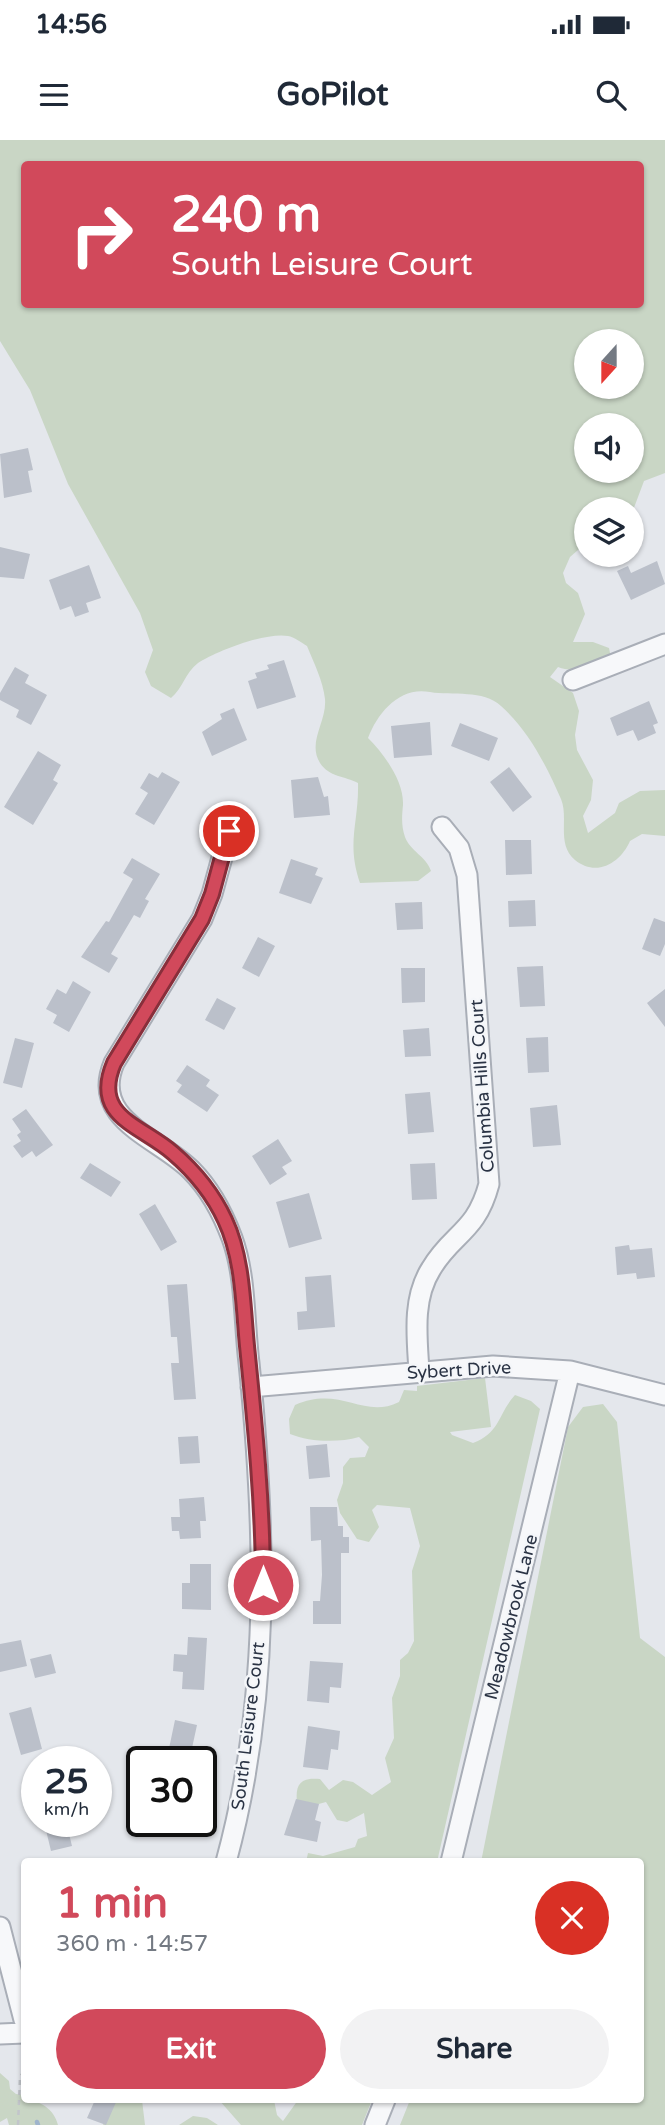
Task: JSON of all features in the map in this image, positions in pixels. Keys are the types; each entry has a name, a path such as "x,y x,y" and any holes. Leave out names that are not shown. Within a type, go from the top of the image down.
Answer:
{"street":[{"path":"573,680 665,644"},
{"name":"Columbia Hills Court","path":"419,1371 416,1319 421,1290 431,1268 469,1228 482,1209 489,1184 467,875 460,848 442,827"},
{"name":"South Leisure Court","path":"227,1858 249,1752 263,1585 263,1537 238,1264 225,1219 194,1172 171,1151 120,1116 109,1100 106,1089 114,1063 202,919 212,894 229,831"},
{"name":"Sybert Drive","path":"251,1387 493,1366 570,1371 665,1395"},
{"name":"Meadowbrook Lane","path":"452,1858 570,1371"},
{"path":"0,1927 21,2008"},
{"path":"0,2034 21,2033"},
{"path":"375,2125 383,2103"}],"path":[{"path":"18,2125 21,2076"}],"green space":[{"path":"0,140 665,140 665,473 644,481 644,413 574,413 574,483 643,483 638,497 574,497 574,554 563,573 566,583 578,593 585,614 573,642 593,642 609,648 611,658 578,669 558,667 550,677 573,693 579,711 575,735 577,750 593,780 591,800 583,816 588,833 615,813 619,803 640,791 665,790 665,836 642,834 630,841 621,855 607,865 592,868 583,865 569,854 566,846 563,806 549,774 536,749 511,716 486,697 419,691 400,697 384,710 368,738 397,777 402,796 402,825 405,837 410,846 426,861 431,871 418,881 360,883 353,844 358,783 328,771 317,755 316,740 325,699 307,646 288,636 255,640 229,648 198,663 171,698 151,686 145,672 153,650 140,613 68,484 30,390 0,341"},
{"path":"485,1378 491,1427 450,1432 473,1443 489,1434 515,1395 531,1401 540,1409 438,1858 307,1858 308,1853 323,1856 355,1847 358,1839 367,1836 364,1813 347,1822 337,1820 326,1802 315,1805 297,1802 298,1786 301,1783 308,1779 320,1779 329,1790 343,1780 353,1782 372,1795 391,1782 385,1758 394,1738 392,1698 400,1676 400,1660 408,1653 414,1641 412,1571 420,1546 410,1508 377,1505 372,1510 379,1527 369,1542 357,1539 340,1513 337,1500 343,1483 343,1467 350,1458 365,1457 369,1447 359,1437 324,1441 290,1434 289,1419 295,1405 311,1400 339,1400 362,1406 386,1406 399,1402 404,1390 417,1391 417,1386"},
{"path":"603,1404 617,1422 640,1638 665,1657 665,2125 400,2125 409,2103 644,2103 644,1858 482,1858 568,1427 583,1407"},
{"path":"0,2073 9,2081 10,2089 21,2095 21,2103 41,2104 50,2110 58,2125 9,2125 7,2118 0,2122"},
{"path":"114,2103 142,2103 145,2125 103,2125"},
{"path":"222,2103 275,2103 277,2115 283,2121 296,2103 371,2103 362,2125 241,2125"},
{"path":"193,2116 207,2118 218,2125 179,2125"}],"building":[{"path":"28,448 33,470 28,471 32,492 4,498 0,454"},
{"path":"0,547 30,554 24,579 0,577"},
{"path":"657,561 665,584 631,600 617,571 628,567 631,573"},
{"path":"89,565 101,598 86,603 89,612 75,617 71,606 60,610 49,580"},
{"path":"284,660 296,697 257,709 248,681 257,678 255,673 269,669 267,665"},
{"path":"15,667 29,675 25,683 47,695 31,725 16,717 19,710 0,700 0,693"},
{"path":"649,701 658,723 653,725 656,733 638,741 633,730 617,736 610,718"},
{"path":"234,708 247,740 212,756 202,732 222,719 220,714"},
{"path":"430,722 432,755 394,758 391,726"},
{"path":"460,723 498,738 489,761 451,746"},
{"path":"38,751 61,765 53,780 58,783 33,825 4,807"},
{"path":"509,767 532,797 513,812 490,782"},
{"path":"162,772 180,782 154,825 135,814 148,793 140,788 149,773 158,778"},
{"path":"318,777 324,797 328,796 330,815 294,818 291,780"},
{"path":"505,840 531,840 532,874 506,875"},
{"path":"132,858 160,874 145,899 149,901 140,918 134,915 111,954 118,958 109,973 81,957 106,921 109,922 133,879 123,873"},
{"path":"291,859 318,868 315,875 323,878 311,904 279,893"},
{"path":"535,900 536,926 509,927 508,901"},
{"path":"422,902 423,929 397,930 395,903"},
{"path":"654,918 665,922 665,944 660,956 642,949"},
{"path":"258,937 275,946 259,977 242,968"},
{"path":"543,966 545,1006 520,1007 517,967"},
{"path":"401,968 425,968 425,1002 402,1003"},
{"path":"73,981 91,992 69,1032 53,1023 57,1015 46,1009 57,989 66,994"},
{"path":"665,989 665,1027 647,1003"},
{"path":"217,998 236,1008 224,1030 205,1020"},
{"path":"429,1028 431,1056 405,1057 403,1030"},
{"path":"548,1037 549,1072 528,1073 526,1038"},
{"path":"15,1038 34,1043 22,1088 3,1083"},
{"path":"187,1065 210,1080 206,1086 219,1095 207,1112 177,1092 182,1085 176,1081"},
{"path":"430,1092 434,1132 408,1134 405,1094"},
{"path":"557,1105 561,1145 533,1147 530,1108"},
{"path":"26,1109 53,1145 36,1157 32,1151 22,1158 13,1146 21,1141 17,1135 21,1132 12,1119"},
{"path":"278,1139 292,1161 282,1167 287,1174 270,1185 252,1156"},
{"path":"90,1163 121,1182 111,1197 80,1178"},
{"path":"435,1163 437,1199 412,1200 410,1164"},
{"path":"309,1193 322,1239 289,1248 276,1202"},
{"path":"155,1204 177,1242 161,1251 139,1214"},
{"path":"629,1245 630,1250 652,1248 655,1277 637,1279 636,1273 617,1275 615,1247"},
{"path":"331,1275 335,1327 298,1330 297,1312 307,1311 305,1277"},
{"path":"187,1284 196,1399 174,1400 171,1363 179,1363 177,1337 171,1337 167,1285"},
{"path":"198,1436 200,1463 180,1464 178,1437"},
{"path":"327,1444 330,1477 309,1479 306,1446"},
{"path":"204,1497 206,1521 200,1521 201,1538 180,1539 179,1531 172,1531 171,1517 180,1517 179,1499"},
{"path":"310,1507 337,1507 338,1526 343,1526 343,1537 349,1537 349,1553 341,1553 341,1624 313,1624 313,1601 320,1601 322,1575 321,1540 311,1541"},
{"path":"190,1564 211,1564 211,1610 182,1609 182,1583 190,1583"},
{"path":"188,1637 207,1638 204,1690 182,1689 183,1672 173,1671 174,1654 187,1655"},
{"path":"21,1640 27,1666 0,1672 0,1644"},
{"path":"51,1654 56,1673 35,1678 30,1659"},
{"path":"310,1661 343,1663 341,1688 330,1687 329,1703 307,1701"},
{"path":"31,1707 41,1746 21,1746 21,1755 9,1713"},
{"path":"175,1720 197,1725 192,1746 170,1746"},
{"path":"308,1726 340,1731 338,1750 331,1749 328,1770 303,1767"},
{"path":"296,1799 319,1804 315,1820 321,1822 317,1842 284,1835"},
{"path":"48,1837 70,1837 72,1846 51,1851"},
{"path":"94,2103 116,2103 106,2125 87,2118"}],"route":[{"path":"229,831 220,868 202,919 114,1063 106,1089 109,1100 120,1116 171,1151 194,1172 225,1219 233,1241 238,1264 251,1387 263,1537 263,1585"}]}
